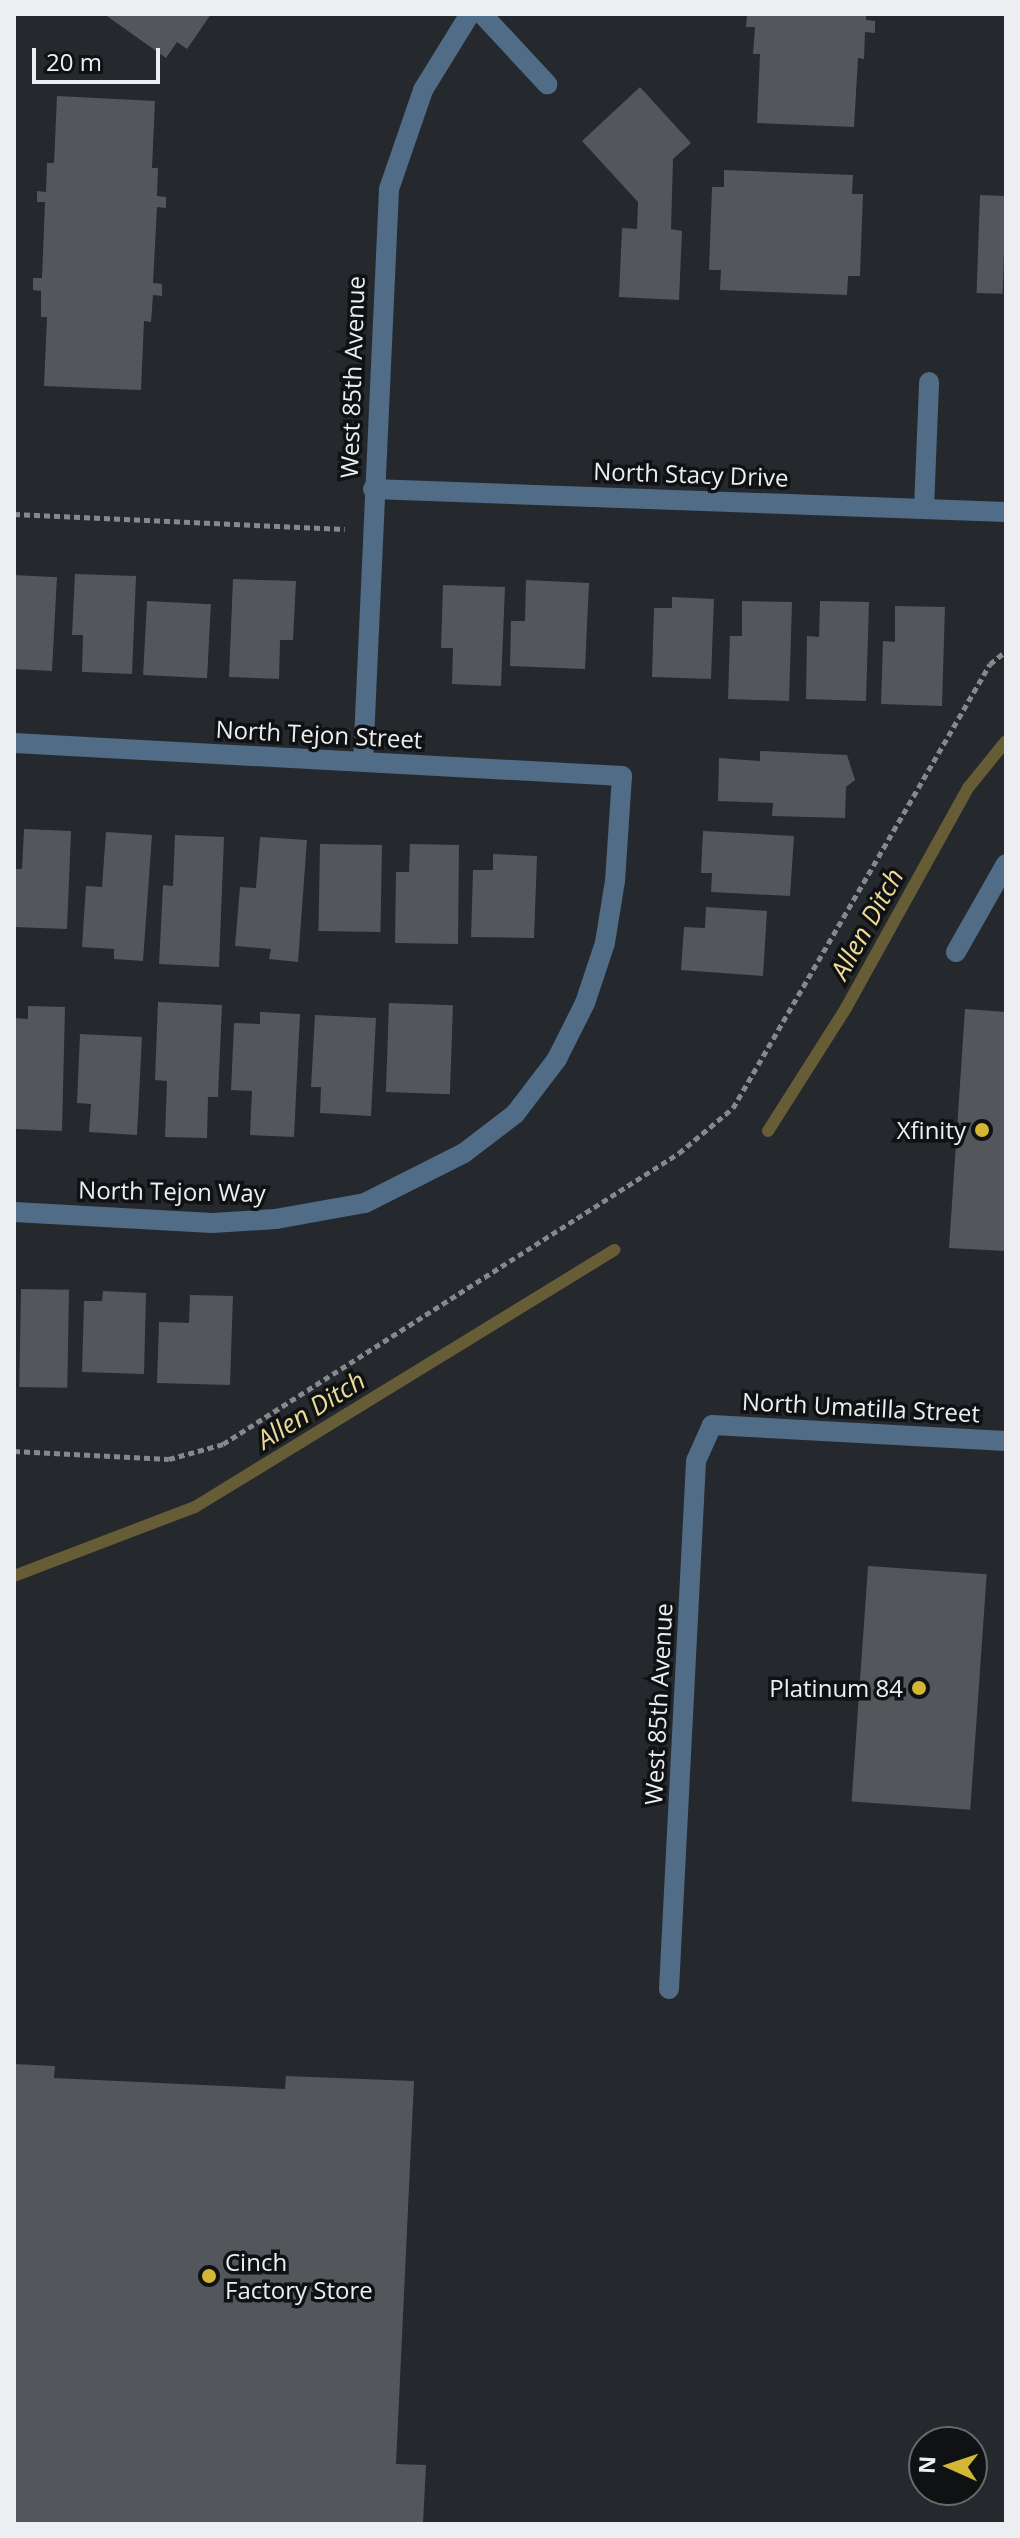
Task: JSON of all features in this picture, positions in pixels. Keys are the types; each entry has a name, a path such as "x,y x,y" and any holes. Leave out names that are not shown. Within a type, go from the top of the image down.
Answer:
{"street":[{"name":"West 85th Avenue","path":"363,762 389,189 423,90 470,14"},
{"path":"482,14 547,84"},
{"path":"924,509 929,382"},
{"name":"North Stacy Drive","path":"373,489 1006,512"},
{"name":"North Tejon Street","path":"14,743 622,776"},
{"name":"North Tejon Way","path":"14,1212 212,1223 276,1219 365,1203 464,1153 515,1114 557,1059 585,1003 610,912 622,776"},
{"path":"956,952 1006,864"},
{"name":"West 85th Avenue","path":"669,1989 696,1461 712,1425"},
{"name":"North Umatilla Street","path":"712,1425 1006,1441"}],"path":[{"path":"14,514 372,530"},
{"path":"14,1451 169,1459 223,1444 679,1153 733,1108 990,664 1006,651"}],"building":[{"path":"104,14 211,14 187,49 177,42 166,58"},
{"path":"866,14 866,20 875,21 875,33 865,32 864,59 858,58 854,127 757,123 760,54 753,54 755,27 746,27 747,15"},
{"path":"640,87 691,143 673,159 671,229 682,231 679,300 619,297 622,228 637,229 638,202 582,141"},
{"path":"57,96 155,101 152,168 158,168 157,196 166,197 166,208 157,207 153,283 162,284 162,296 153,295 151,322 144,321 141,390 44,386 47,317 41,317 41,291 33,290 33,278 42,278 45,202 37,202 37,191 46,192 47,163 54,163"},
{"path":"724,170 853,175 852,194 863,194 860,276 848,276 847,295 720,290 721,270 709,270 712,187 724,187"},
{"path":"980,195 1006,196 1003,294 977,293"},
{"path":"75,574 136,576 132,674 82,672 83,635 72,635"},
{"path":"14,575 57,577 52,671 14,669"},
{"path":"233,579 296,581 293,640 280,640 279,679 229,677"},
{"path":"526,580 589,583 585,669 510,666 511,621 525,621"},
{"path":"443,585 505,587 501,686 452,684 453,648 441,648"},
{"path":"672,597 714,599 711,679 652,677 654,608 672,608"},
{"path":"147,601 211,604 207,678 143,675"},
{"path":"742,601 792,602 789,701 728,699 730,636 742,636"},
{"path":"820,601 869,602 866,701 806,699 807,636 819,637"},
{"path":"895,606 945,607 942,706 881,704 883,641 895,642"},
{"path":"760,751 847,755 855,780 846,787 845,818 772,816 773,803 718,801 719,758 760,761"},
{"path":"24,829 71,831 67,929 14,927 14,869 22,869"},
{"path":"703,831 794,836 790,896 711,892 712,873 701,873"},
{"path":"106,832 152,835 143,961 114,959 114,949 82,947 86,886 102,887"},
{"path":"175,835 224,837 219,967 159,964 163,885 173,886"},
{"path":"260,837 307,840 298,962 269,959 271,949 235,946 240,887 256,888"},
{"path":"320,844 382,845 380,932 318,931"},
{"path":"410,844 459,845 458,944 395,943 396,872 409,872"},
{"path":"493,854 537,856 534,938 471,937 473,870 493,870"},
{"path":"706,907 767,911 763,976 681,970 684,927 705,928"},
{"path":"158,1002 222,1005 218,1097 208,1097 207,1138 165,1137 167,1081 155,1080"},
{"path":"389,1003 453,1005 450,1094 386,1092"},
{"path":"28,1006 65,1007 62,1131 16,1129 14,1018 28,1019"},
{"name":"Xfinity","path":"965,1009 1006,1012 1006,1251 949,1248"},
{"path":"260,1012 300,1014 294,1137 250,1135 252,1091 231,1090 234,1023 260,1024"},
{"path":"315,1015 376,1018 371,1116 320,1113 321,1087 311,1087"},
{"path":"80,1034 142,1037 137,1135 89,1132 91,1104 77,1103"},
{"path":"21,1289 69,1290 67,1388 19,1387"},
{"path":"103,1291 146,1293 144,1374 82,1372 84,1301 102,1301"},
{"path":"190,1295 233,1296 230,1385 157,1383 159,1322 189,1323"},
{"name":"Platinum 84","path":"868,1566 987,1574 970,1810 852,1801"},
{"name":"Cinch Factory Store","path":"14,2064 55,2066 54,2078 285,2089 286,2076 414,2081 396,2464 426,2465 423,2524 14,2524"}],"waterway":[{"name":"Allen Ditch","path":"768,1131 846,1008 968,788 1006,741"},
{"name":"Allen Ditch","path":"14,1576 195,1507 614,1250"}],"place":[{"name":"Xfinity","path":"982,1130"},
{"name":"Platinum 84","path":"919,1688"},
{"name":"Cinch Factory Store","path":"209,2276"}]}
